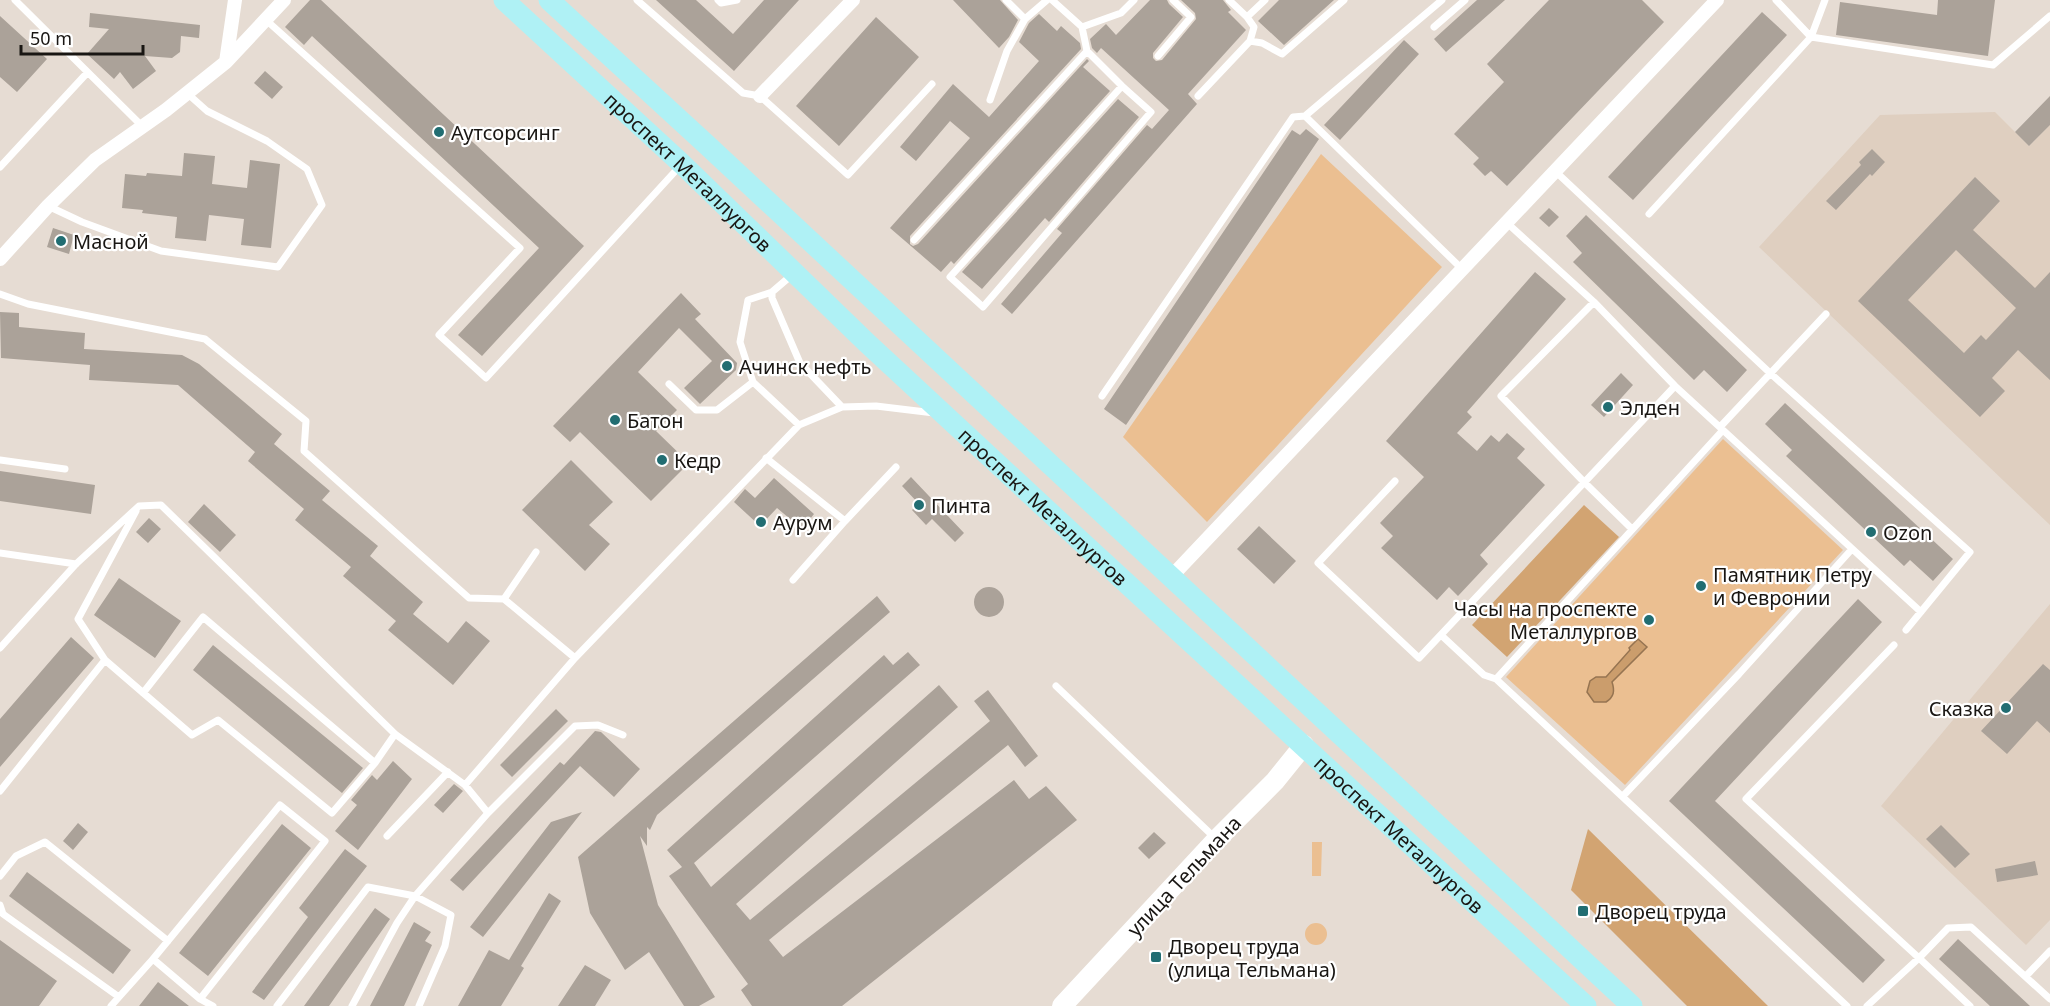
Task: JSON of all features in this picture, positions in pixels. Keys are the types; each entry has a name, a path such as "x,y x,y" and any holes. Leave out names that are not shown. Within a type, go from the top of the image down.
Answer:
{"main road":[{"name":"проспект Металлургов","path":"504,0 682,164 867,343 1586,1006"},
{"name":"проспект Металлургов","path":"549,0 1632,1006"},
{"path":"1304,745 1325,721"},
{"name":"улица Тельмана","path":"1062,1006 1217,839 1275,781 1304,745"}],"street":[{"path":"226,62 235,0"},
{"path":"0,259 48,206 95,160 188,94 226,62 284,0"},
{"path":"760,96 853,0"},
{"path":"1171,577 1717,0"}],"lane":[{"path":"15,0 142,126"},
{"path":"637,0 744,93 760,96 848,175 932,84"},
{"path":"718,0 721,3 736,0"},
{"path":"1006,0 1025,19"},
{"path":"990,100 1007,51 1025,19 1047,0"},
{"path":"1052,0 1082,27 1087,51 1151,112 983,307 950,277 1122,86"},
{"path":"1082,27 1121,13 1134,0"},
{"path":"1158,56 1191,17 1173,0"},
{"path":"1198,96 1250,41 1254,27 1229,0"},
{"path":"1247,17 1265,0"},
{"path":"1250,41 1262,43 1282,54 1344,0"},
{"path":"1102,396 1293,117 1305,116 1442,0"},
{"path":"1434,27 1465,0"},
{"path":"1776,0 1811,37 1993,64 2050,16"},
{"path":"1649,214 1811,37 1825,0"},
{"path":"266,20 520,248 440,335 486,378 682,164"},
{"path":"914,240 1087,51"},
{"path":"0,167 87,73"},
{"path":"48,206 82,222 161,251 278,267 322,205 307,169 267,141 207,111 188,94"},
{"path":"1305,116 1461,268"},
{"path":"1555,171 1770,373 1970,552 1906,630"},
{"path":"1506,222 1594,302 1676,386 1921,612"},
{"path":"795,273 772,292 748,300 740,342 753,382 799,425"},
{"path":"772,292 772,298 800,363 842,407"},
{"path":"0,294 28,304 205,339 306,421 304,451 469,598 504,599 575,658"},
{"path":"1594,302 1501,396 1632,529"},
{"path":"1496,679 1770,373 1826,314"},
{"path":"669,384 696,410 717,410 753,382"},
{"path":"1395,481 1318,563 1419,658 1676,386"},
{"path":"465,785 575,658 799,425 842,407 876,406 946,415"},
{"path":"766,458 845,521"},
{"path":"0,460 65,469"},
{"path":"793,579 896,467"},
{"path":"0,648 76,564 139,506 161,505 395,734 465,785 489,813"},
{"path":"139,506 78,619 105,660 142,693 192,735 218,720 332,813 375,763 395,734"},
{"path":"1623,796 1739,674 1851,549"},
{"path":"504,599 536,552"},
{"path":"0,554 76,564"},
{"path":"142,693 203,617 375,763"},
{"path":"1441,635 1484,675 1496,679 1847,1006"},
{"path":"1894,645 1746,799 1970,1006"},
{"path":"0,791 105,660"},
{"path":"1056,686 1217,839"},
{"path":"352,1006 397,923 415,896 489,813 575,726 598,725 623,735"},
{"path":"387,836 448,772"},
{"path":"111,1006 153,959 280,804 325,841 200,999"},
{"path":"0,876 16,856 45,842 168,941"},
{"path":"277,1006 368,887 415,896 451,915 445,946 419,1006"},
{"path":"0,905 3,914 119,997"},
{"path":"1867,1006 1948,928 1971,927 2050,999"},
{"path":"2026,976 2050,951"},
{"path":"153,959 200,999 213,1006"}],"shaded area":[{"path":"1995,112 2029,146 2050,125 2050,525 1759,247 1880,115"},
{"path":"1321,154 1442,267 1207,522 1123,437"},
{"path":"1723,439 1843,550 1625,785 1506,677"},
{"path":"1584,505 1619,537 1507,657 1472,625"},
{"name":"Сказка","path":"2050,604 2050,920 2026,945 1881,806"},
{"path":"1638,639 1647,647 1612,682 1614,691 1611,698 1606,702 1594,702 1587,692 1590,681 1596,677 1606,677"},
{"path":"1588,829 1768,1006 1687,1006 1571,890"},
{"path":"1312,842 1322,842 1321,876 1312,876"},
{"path":"1316,923 1324,926 1327,934 1324,942 1316,945 1308,942 1305,934 1308,926"}],"building":[{"path":"310,0 321,0 584,246 482,356 458,335 539,248 312,36 304,45 285,27"},
{"path":"656,0 696,0 733,34 764,0 799,0 734,71"},
{"path":"953,0 1000,0 1018,20 1009,37 999,48"},
{"path":"1150,0 1167,0 1183,17 1153,53 1156,61 1162,60 1196,19 1195,13 1181,0 1223,0 1231,10 1228,12 1246,30 1188,94 1197,104 1012,314 1001,304 1062,233 1057,229 1147,125 1152,129 1169,110 1101,48 1097,53 1092,48 1090,39 1106,24 1116,35"},
{"path":"1279,0 1334,0 1284,45 1258,21"},
{"path":"1477,0 1505,0 1446,52 1434,39"},
{"path":"1549,0 1642,0 1664,22 1507,186 1491,171 1485,176 1473,164 1479,158 1454,134 1504,82 1487,64"},
{"path":"1938,0 1995,0 1988,56 1836,35 1840,2 1937,15"},
{"path":"1762,12 1787,35 1633,200 1608,177"},
{"path":"90,13 200,25 199,38 181,36 180,52 172,58 145,56 156,71 133,89 120,72 114,79 87,54 109,29 89,27"},
{"path":"1039,14 1057,31 1061,26 1080,43 1081,49 910,236 910,244 913,246 918,244 1087,59 1089,61 1083,67 1110,91 954,264 951,261 941,272 890,228 970,138 950,121 916,161 900,147 953,84 989,117 1039,61 1019,42 1029,23"},
{"path":"0,16 47,59 17,92 0,77"},
{"path":"876,17 919,57 839,146 796,106"},
{"path":"1404,40 1419,54 1340,140 1324,125"},
{"path":"265,71 283,87 272,99 254,83"},
{"path":"2050,96 2050,125 2029,146 2015,132"},
{"path":"1118,99 1139,117 1049,222 1045,218 982,289 962,272"},
{"path":"1306,129 1319,139 1126,425 1104,409 1292,130 1300,135"},
{"path":"1872,149 1885,162 1872,176 1870,174 1836,210 1826,201 1861,165 1859,162"},
{"path":"184,153 215,156 212,184 247,188 250,160 280,164 271,248 241,245 244,219 209,215 206,241 175,238 177,217 122,208 125,174 182,176"},
{"path":"1975,177 2000,201 1973,230 2035,288 2050,272 2050,380 2018,350 1992,378 2005,391 1980,417 1858,301","holes":["1956,250 2016,308 1986,340 1981,335 1964,353 1908,300"]},
{"path":"1549,208 1559,217 1549,227 1539,218"},
{"path":"1586,215 1747,370 1727,392 1704,370 1694,380 1573,262 1582,253 1566,236"},
{"name":"Масной","path":"53,228 74,235 69,254 47,247"},
{"path":"1535,272 1566,299 1467,412 1472,417 1457,433 1477,451 1491,435 1499,442 1507,433 1525,449 1517,458 1545,485 1480,555 1488,564 1458,596 1449,587 1437,600 1381,548 1393,536 1380,523 1424,477 1386,441"},
{"path":"681,293 701,314 695,319 737,363 736,370 700,404 684,388 712,361 679,328 638,372 677,410 656,431 689,463 651,501 580,432 570,442 553,426"},
{"path":"0,312 19,313 19,327 85,333 84,349 182,355 199,364 282,434 274,444 330,491 322,500 378,546 370,556 423,602 413,614 448,643 466,621 490,641 453,685 388,630 396,621 343,576 351,567 295,520 304,509 248,461 255,452 178,385 89,380 90,365 1,358"},
{"path":"1621,373 1633,385 1604,417 1591,405"},
{"path":"1785,403 1953,559 1933,581 1910,560 1904,566 1786,456 1792,450 1765,424"},
{"path":"571,460 613,502 589,525 610,544 585,571 522,510"},
{"path":"0,471 95,485 91,514 0,501"},
{"path":"911,477 964,533 955,542 932,519 926,525 912,510 919,504 902,486"},
{"path":"774,478 814,514 802,529 777,508 760,526 734,502 745,489 755,498"},
{"path":"204,504 236,535 220,552 188,522"},
{"path":"149,518 161,529 148,543 136,532"},
{"path":"1259,526 1296,561 1274,584 1237,549"},
{"path":"119,578 181,621 155,658 94,615"},
{"path":"989,587 1000,591 1004,602 1000,613 989,617 978,613 974,602 978,591"},
{"path":"877,596 890,612 657,815 650,830 647,827 647,846 640,836 658,905 715,997 699,1006 684,1006 649,952 625,970 590,913 578,857"},
{"path":"1858,599 1882,622 1715,801 1885,960 1863,983 1669,801"},
{"path":"71,637 94,658 0,767 0,719"},
{"path":"213,645 363,768 342,793 193,670"},
{"path":"908,652 920,665 694,863 711,887 939,685 958,707 736,904 750,920 990,721 974,701 988,690 1038,756 1025,767 1008,745 769,940 783,957 1014,780 1029,799 1046,786 1077,820 842,1006 752,1006 741,990 748,984 669,876 682,867 667,850 884,655 893,665"},
{"path":"2043,664 2050,670 2050,733 2037,721 2007,754 1981,731"},
{"path":"556,709 568,721 512,777 500,765"},
{"path":"595,731 601,732 640,769 614,797 580,766 463,891 450,880 560,762 564,765"},
{"path":"393,761 412,779 358,850 335,831 357,805 351,800 372,775 377,780"},
{"path":"454,784 463,791 443,813 434,805"},
{"path":"582,812 483,937 470,927 551,822"},
{"path":"78,823 88,832 73,850 63,841"},
{"path":"282,824 311,848 208,976 179,953"},
{"path":"1941,825 1970,854 1955,868 1926,839"},
{"path":"1154,832 1166,843 1149,859 1138,848"},
{"path":"345,849 367,866 264,1000 252,992 308,917 299,908"},
{"path":"2035,861 2038,875 1997,882 1995,869"},
{"path":"27,872 131,950 113,974 9,896"},
{"path":"549,893 561,901 521,966 524,968 501,1006 458,1006 489,950 509,960"},
{"path":"375,908 390,919 329,1006 304,1006"},
{"path":"414,922 431,932 425,941 432,945 404,1006 370,1006"},
{"path":"1958,939 2030,1006 1990,1006 1939,959"},
{"path":"0,940 57,981 39,1006 0,1006"},
{"path":"585,965 611,980 595,1006 558,1006"},
{"path":"158,982 189,1006 139,1006"}],"place":[{"name":"Аутсорсинг","path":"439,132"},
{"name":"Масной","path":"61,241"},
{"name":"Ачинск нефть","path":"727,366"},
{"name":"Элден","path":"1608,407"},
{"name":"Батон","path":"615,420"},
{"name":"Кедр","path":"662,460"},
{"name":"Пинта","path":"919,505"},
{"name":"Аурум","path":"761,522"},
{"name":"Ozon","path":"1871,532"},
{"name":"Памятник Петру и Февронии","path":"1701,586"},
{"name":"Часы на проспекте Металлургов","path":"1649,620"},
{"name":"Сказка","path":"2006,708"},
{"name":"Дворец труда","path":"1583,911"},
{"name":"Дворец труда (улица Тельмана)","path":"1156,957"}]}
